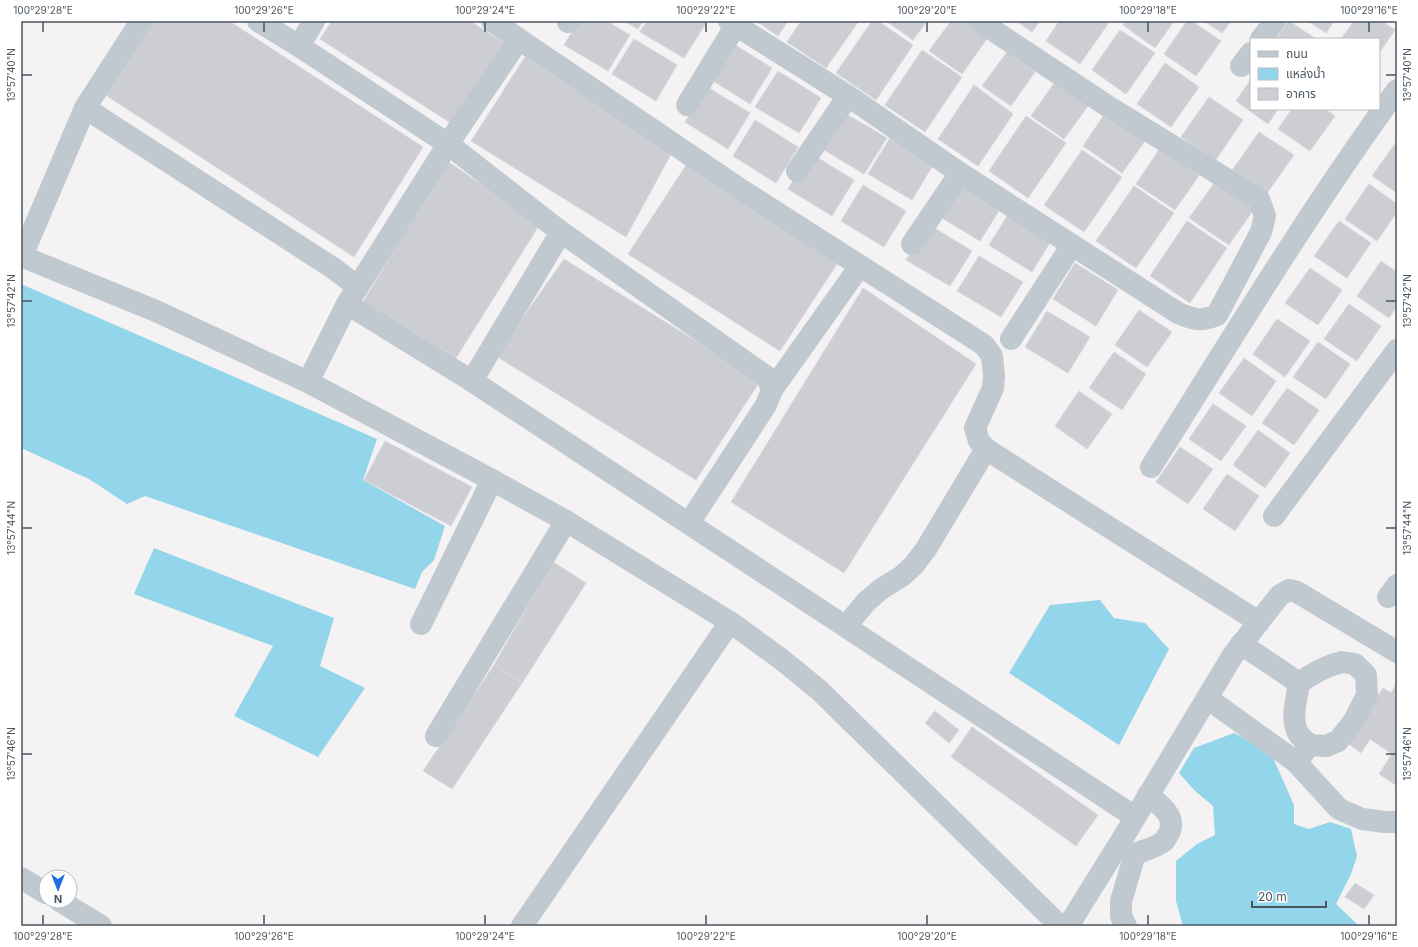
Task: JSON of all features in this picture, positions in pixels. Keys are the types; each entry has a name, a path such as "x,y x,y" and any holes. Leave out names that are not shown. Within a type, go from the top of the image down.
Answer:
{"street":[{"path":"140,21 85,108 22,256 156,311 308,382 492,480 566,522 730,622 781,659 819,690 1060,926"},
{"path":"258,21 299,46 448,144 561,232 767,376 772,390"},
{"path":"299,46 314,21"},
{"path":"492,21 743,191 984,345 992,356 994,377 993,388 975,428 979,441 986,449 1259,622"},
{"path":"687,105 732,23 848,96 960,173 1178,313 1192,319 1205,320 1217,315 1262,232 1265,216 1259,199 1106,105 979,21"},
{"path":"1262,38 1275,21"},
{"path":"308,382 353,296 448,144 519,39"},
{"path":"1151,467 1273,272 1397,90"},
{"path":"798,170 848,96"},
{"path":"85,108 333,268 353,296 472,381 1135,817"},
{"path":"912,244 960,173"},
{"path":"472,381 561,232"},
{"path":"1011,339 1072,245"},
{"path":"688,523 766,405 772,390 860,266"},
{"path":"1274,516 1397,350"},
{"path":"846,626 871,598 902,576 914,565 926,549 986,449"},
{"path":"421,624 492,480"},
{"path":"436,736 566,522"},
{"path":"1126,926 1121,916 1121,900 1128,848 1135,817 1233,655 1280,595 1288,590 1297,592 1397,652"},
{"path":"522,926 730,622"},
{"path":"1241,644 1299,683"},
{"path":"1342,662 1355,664 1366,675 1367,695 1354,721 1338,741 1326,746 1310,745 1299,735 1296,727 1294,712 1299,683 1316,671 1331,664 1342,662"},
{"path":"1207,698 1296,762 1339,808 1362,819 1397,822"},
{"path":"1296,762 1310,745"},
{"path":"1128,848 1153,847 1165,840 1170,830 1172,820 1168,813 1148,796"},
{"path":"1068,926 1128,848"},
{"path":"21,878 38,888"},
{"path":"73,909 101,926"}],"water":[{"path":"21,284 377,439 363,480 445,526 434,560 422,572 415,589 145,496 127,504 89,479 21,448"},
{"path":"154,548 334,618 320,666 365,688 318,757 234,716 273,646 134,594"},
{"path":"1100,600 1114,618 1145,623 1169,649 1119,745 1009,673 1050,605"},
{"path":"1234,733 1270,751 1294,805 1294,824 1309,829 1330,822 1351,829 1357,856 1351,874 1336,904 1359,926 1183,926 1176,901 1176,861 1197,844 1215,835 1213,806 1194,790 1179,773 1194,748"}],"building":[{"path":"150,21 229,21 423,147 354,257 104,94"},
{"path":"332,21 470,21 506,44 457,127 320,39"},
{"path":"579,21 606,21 630,35 608,71 564,45"},
{"path":"624,21 643,21 638,29"},
{"path":"647,21 703,21 706,23 684,58 640,32"},
{"path":"756,21 788,21 778,36"},
{"path":"801,21 859,21 826,68 787,42"},
{"path":"872,21 878,21 913,45 876,100 836,73"},
{"path":"886,21 927,21 913,40"},
{"path":"951,21 974,21 991,33 962,74 929,51"},
{"path":"1016,21 1040,21 1032,32"},
{"path":"1059,21 1104,21 1108,24 1080,64 1046,41"},
{"path":"1126,21 1174,21 1155,48 1123,25"},
{"path":"1187,21 1192,21 1221,41 1196,76 1164,54"},
{"path":"1204,21 1231,21 1222,33"},
{"path":"1289,21 1314,38 1277,38"},
{"path":"1308,21 1334,21 1326,33"},
{"path":"1354,21 1382,21 1395,30 1380,52 1380,38 1342,38"},
{"path":"1120,30 1155,53 1126,94 1092,70"},
{"path":"634,39 677,65 656,101 612,74"},
{"path":"729,41 772,68 750,104 707,77"},
{"path":"922,50 962,77 925,132 885,105"},
{"path":"1007,52 1035,72 1011,106 982,86"},
{"path":"525,57 671,154 626,237 471,141"},
{"path":"1165,63 1199,87 1171,127 1137,104"},
{"path":"778,71 821,98 799,133 755,107"},
{"path":"1057,79 1091,102 1064,139 1031,116"},
{"path":"1250,80 1250,110 1277,110 1268,124 1236,101"},
{"path":"974,85 1013,114 978,166 938,139"},
{"path":"707,87 750,113 728,149 685,122"},
{"path":"1209,97 1243,120 1215,161 1181,137"},
{"path":"1108,109 1148,137 1122,173 1083,146"},
{"path":"1291,110 1326,110 1335,116 1310,151 1278,129"},
{"path":"843,112 887,138 864,174 821,148"},
{"path":"1026,116 1066,143 1028,198 989,171"},
{"path":"755,120 798,147 776,183 733,156"},
{"path":"1259,132 1294,155 1265,196 1231,172"},
{"path":"890,138 933,165 912,200 868,174"},
{"path":"1397,141 1397,193 1372,176"},
{"path":"1161,147 1200,174 1175,210 1136,184"},
{"path":"1082,150 1122,177 1084,232 1044,205"},
{"path":"810,153 854,180 832,216 788,189"},
{"path":"447,161 540,224 456,358 363,302"},
{"path":"687,164 839,261 780,351 628,254"},
{"path":"959,179 1002,206 980,241 937,215"},
{"path":"1215,182 1254,209 1229,245 1189,218"},
{"path":"1369,184 1397,204 1397,212 1377,241 1345,219"},
{"path":"863,185 906,211 884,247 841,221"},
{"path":"1134,186 1174,213 1136,268 1096,241"},
{"path":"1011,210 1054,236 1032,272 989,245"},
{"path":"1187,221 1227,248 1190,303 1150,276"},
{"path":"1339,221 1371,243 1347,278 1314,256"},
{"path":"928,224 972,251 950,286 906,260"},
{"path":"979,256 1023,282 1001,317 957,291"},
{"path":"564,259 760,381 696,480 496,356"},
{"path":"1381,261 1397,272 1397,306 1389,318 1357,296"},
{"path":"1075,263 1118,290 1096,326 1053,299"},
{"path":"1310,268 1342,290 1318,325 1285,303"},
{"path":"863,288 976,364 844,573 731,502"},
{"path":"1349,304 1381,326 1357,361 1324,339"},
{"path":"1139,310 1172,332 1147,367 1115,345"},
{"path":"1047,311 1090,337 1068,373 1025,347"},
{"path":"1277,319 1310,341 1285,377 1253,354"},
{"path":"1318,342 1350,364 1326,399 1293,377"},
{"path":"1114,352 1146,374 1122,410 1089,388"},
{"path":"1244,358 1276,381 1252,416 1219,393"},
{"path":"1287,388 1319,410 1294,445 1262,423"},
{"path":"1079,391 1112,414 1087,449 1055,426"},
{"path":"1213,404 1246,426 1221,461 1189,439"},
{"path":"1258,430 1290,453 1265,488 1233,465"},
{"path":"385,441 472,487 451,526 364,480"},
{"path":"1180,447 1213,469 1188,504 1156,482"},
{"path":"1227,474 1259,496 1235,531 1203,509"},
{"path":"553,562 586,583 522,683 494,665"},
{"path":"494,665 522,683 452,789 423,771"},
{"path":"1397,683 1397,786 1379,774 1392,754 1370,739 1361,753 1347,743 1383,688 1391,693"},
{"path":"935,711 959,730 949,743 925,723"},
{"path":"972,727 1098,815 1076,846 951,757"},
{"path":"1355,883 1374,895 1364,909 1345,897"}]}
